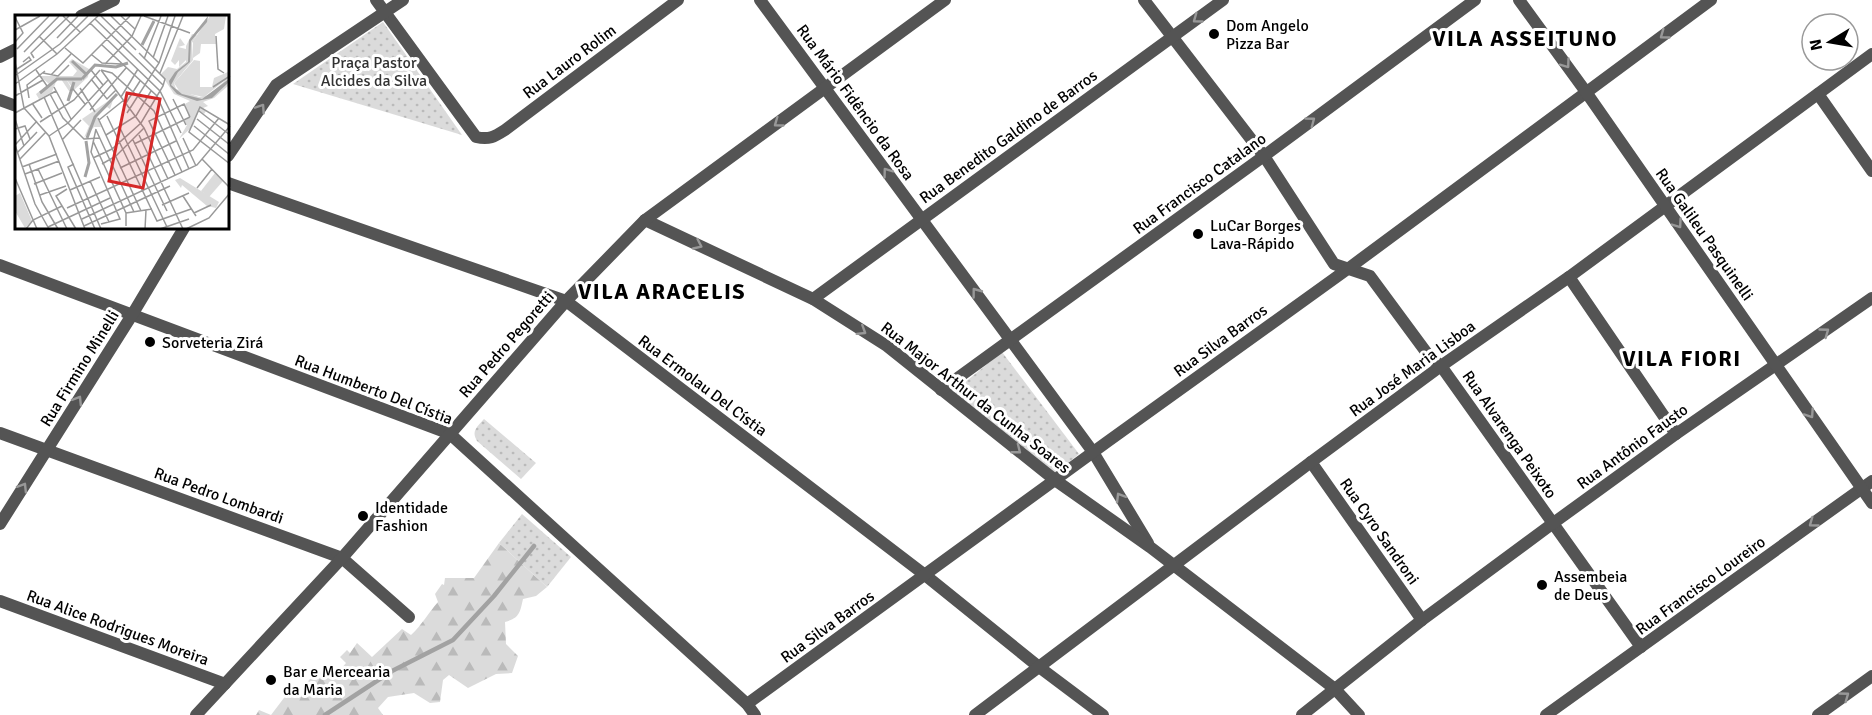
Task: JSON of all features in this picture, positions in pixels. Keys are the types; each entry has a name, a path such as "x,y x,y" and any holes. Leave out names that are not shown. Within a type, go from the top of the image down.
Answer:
{"street":[{"path":"83,15 114,0"},
{"path":"376,0 385,13"},
{"path":"230,153 276,85 403,0"},
{"name":"Rua Lauro Rolim","path":"385,13 476,137 486,139 493,138 505,130 678,0"},
{"name":"Rua Mário Fidêncio da Rosa","path":"760,0 1011,339"},
{"name":"Rua Pedro Pegoretti","path":"196,715 342,558 566,301 645,220 945,0"},
{"name":"Rua Alvarenga Peixoto","path":"1144,0 1264,156 1334,264 1370,276 1429,356 1441,366 1641,647"},
{"name":"Rua Benedito Galdino de Barros","path":"813,299 1223,0"},
{"name":"Rua Francisco Catalano","path":"941,390 1475,0"},
{"name":"Rua Galileu Pasquinelli","path":"1519,0 1586,92 1872,503"},
{"name":"Rua Silva Barros","path":"747,704 1349,268 1712,0"},
{"path":"0,57 15,50"},
{"name":"Rua José Maria Lisboa","path":"975,715 1441,366 1569,277 1872,54"},
{"path":"1818,94 1872,171"},
{"path":"0,100 15,106"},
{"name":"Rua Ermolau Del Cístia","path":"230,184 566,301 925,574 1039,667 1103,715"},
{"name":"Rua Major Arthur da Cunha Soares","path":"645,220 813,299 887,346 1055,480 1173,565 1335,689 1359,715"},
{"name":"Rua Firmino Minelli","path":"0,524 183,230"},
{"name":"Rua Humberto Del Cístia","path":"0,265 450,434 747,704 755,715"},
{"path":"1569,277 1676,434"},
{"name":"Rua Antônio Fausto","path":"1302,715 1422,620 1552,524 1676,434 1778,366 1872,298"},
{"name":"Rua Major Arthur da Cunha Soares","path":"1011,339 1093,452 1150,548"},
{"name":"Rua Pedro Lombardi","path":"0,433 342,558 409,617"},
{"name":"Rua Cyro Sandroni","path":"1311,462 1422,620"},
{"name":"Rua Francisco Loureiro","path":"1546,715 1872,481"},
{"name":"Rua Alice Rodrigues Moreira","path":"0,601 225,684"},
{"path":"1818,715 1872,676"}],"green space":[{"name":"Praça Pastor Alcides da Silva","path":"383,22 462,135 293,84"},
{"path":"1002,352 1079,454 1052,476 953,392"},
{"path":"484,419 536,463 521,479 475,438 477,427"},
{"path":"522,514 571,557 547,587 499,543"},
{"path":"499,543 547,587 536,596 523,599 518,614 514,619 505,622 506,644 518,656 512,673 496,674 468,688 449,675 443,680 440,702 430,703 414,693 388,697 378,708 383,715 271,715 290,690 298,697 309,680 316,674 341,669 346,663 340,657 347,650 350,653 357,643 372,657 402,629 411,635 438,602 435,594 442,584 444,585 445,578 474,578"},
{"path":"259,710 271,715 256,715"}],"waterway":[{"path":"325,715 392,671 453,640 494,596 534,546"}],"place":[{"name":"Dom Angelo Pizza Bar","path":"1214,34"},
{"name":"LuCar Borges Lava-Rápido","path":"1198,234"},
{"name":"Sorveteria Zirá","path":"150,342"},
{"name":"Identidade Fashion","path":"363,516"},
{"name":"Assembeia de Deus","path":"1542,585"},
{"name":"Bar e Mercearia da Maria","path":"271,680"}],"district":[{"name":"VILA ASSEITUNO","path":"1525,38"},
{"name":"VILA ARACELIS","path":"662,291"},
{"name":"VILA FIORI","path":"1682,358"}]}
